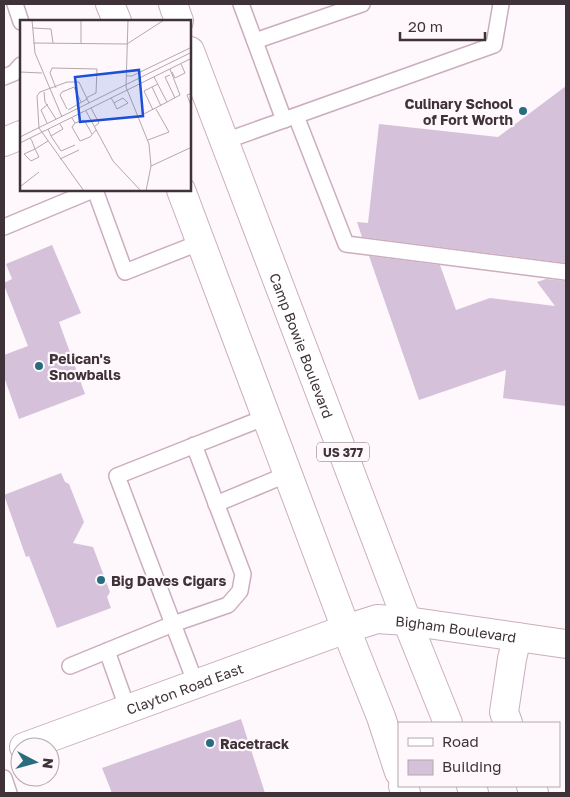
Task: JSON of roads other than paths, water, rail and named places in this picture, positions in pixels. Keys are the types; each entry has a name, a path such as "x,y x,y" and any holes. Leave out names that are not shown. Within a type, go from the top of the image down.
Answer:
{"main road":[{"path":"110,4 117,20"},
{"path":"173,4 179,20"},
{"name":"Camp Bowie Boulevard","path":"192,61 225,142 407,621 448,722"},
{"path":"4,142 20,135"},
{"path":"181,191 381,717 398,769"},
{"name":"Bigham Boulevard","path":"346,629 377,620 407,621 566,644"},
{"name":"Clayton Road East","path":"52,737 346,629"},
{"path":"508,722 504,712 517,637"}],"lane":[{"path":"15,4 20,20"},
{"path":"240,4 346,244 566,272"},
{"path":"255,41 362,4"},
{"path":"225,142 494,45 501,4"},
{"path":"4,77 14,73 20,66"},
{"path":"4,228 92,191"},
{"path":"94,191 125,272 201,242"},
{"path":"196,684 117,476 266,417"},
{"path":"70,666 173,624 228,605 240,591 243,574 194,445"},
{"path":"216,504 288,474"},
{"path":"107,651 128,710"},
{"path":"4,778 9,793"}],"place":[{"name":"Culinary School of Fort Worth","path":"523,111"},
{"name":"Pelican's Snowballs","path":"39,366"},
{"name":"Big Daves Cigars","path":"101,580"},
{"name":"Racetrack","path":"210,743"}]}
